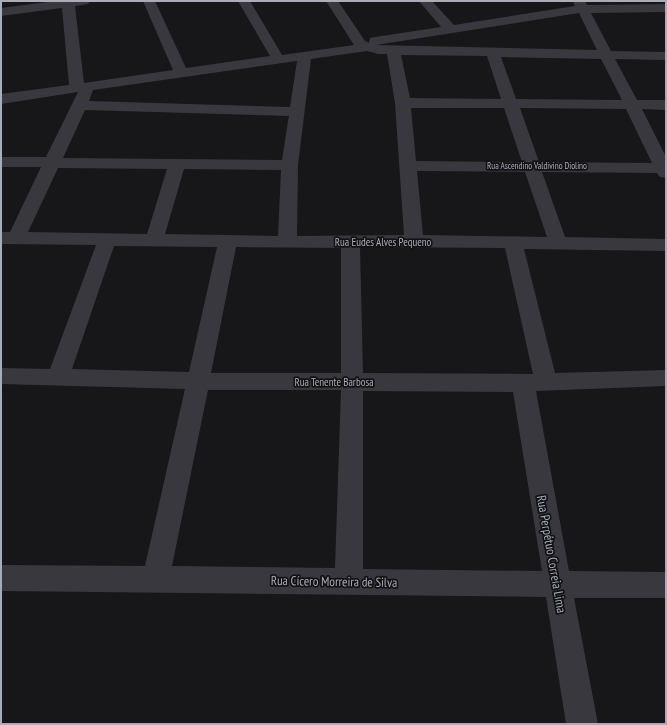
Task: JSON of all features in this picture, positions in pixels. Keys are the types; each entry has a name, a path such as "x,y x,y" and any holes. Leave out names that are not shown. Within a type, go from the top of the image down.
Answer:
{"street":[{"path":"1,12 84,1"},
{"path":"149,1 181,73"},
{"path":"244,1 278,59"},
{"path":"332,1 363,45 394,52 666,56"},
{"path":"425,1 450,29"},
{"path":"9,238 52,162 79,105 83,87 68,3"},
{"path":"1,99 305,55 530,16 581,5 666,8"},
{"path":"581,5 665,170"},
{"path":"520,6 530,16"},
{"path":"394,52 403,103 414,242"},
{"path":"493,53 558,243"},
{"path":"288,242 290,165 305,55"},
{"path":"403,103 666,105"},
{"path":"79,105 288,111"},
{"path":"1,162 290,165"},
{"path":"154,241 177,164"},
{"name":"Rua Ascendino Valdivino Diolino","path":"408,166 532,166 665,170"},
{"name":"Rua Eudes Alves Pequeno","path":"9,238 228,242 414,242 666,245"},
{"path":"58,377 107,240"},
{"path":"156,578 228,242"},
{"path":"349,581 352,382 350,242"},
{"name":"Rua Perpétuo Correia Lima","path":"513,243 535,383 558,585 582,724"},
{"name":"Rua Tenente Barbosa","path":"1,376 198,381 535,383 666,378"},
{"name":"Rua Cícero Morreira de Silva","path":"1,578 156,578 558,585 666,585"}]}
